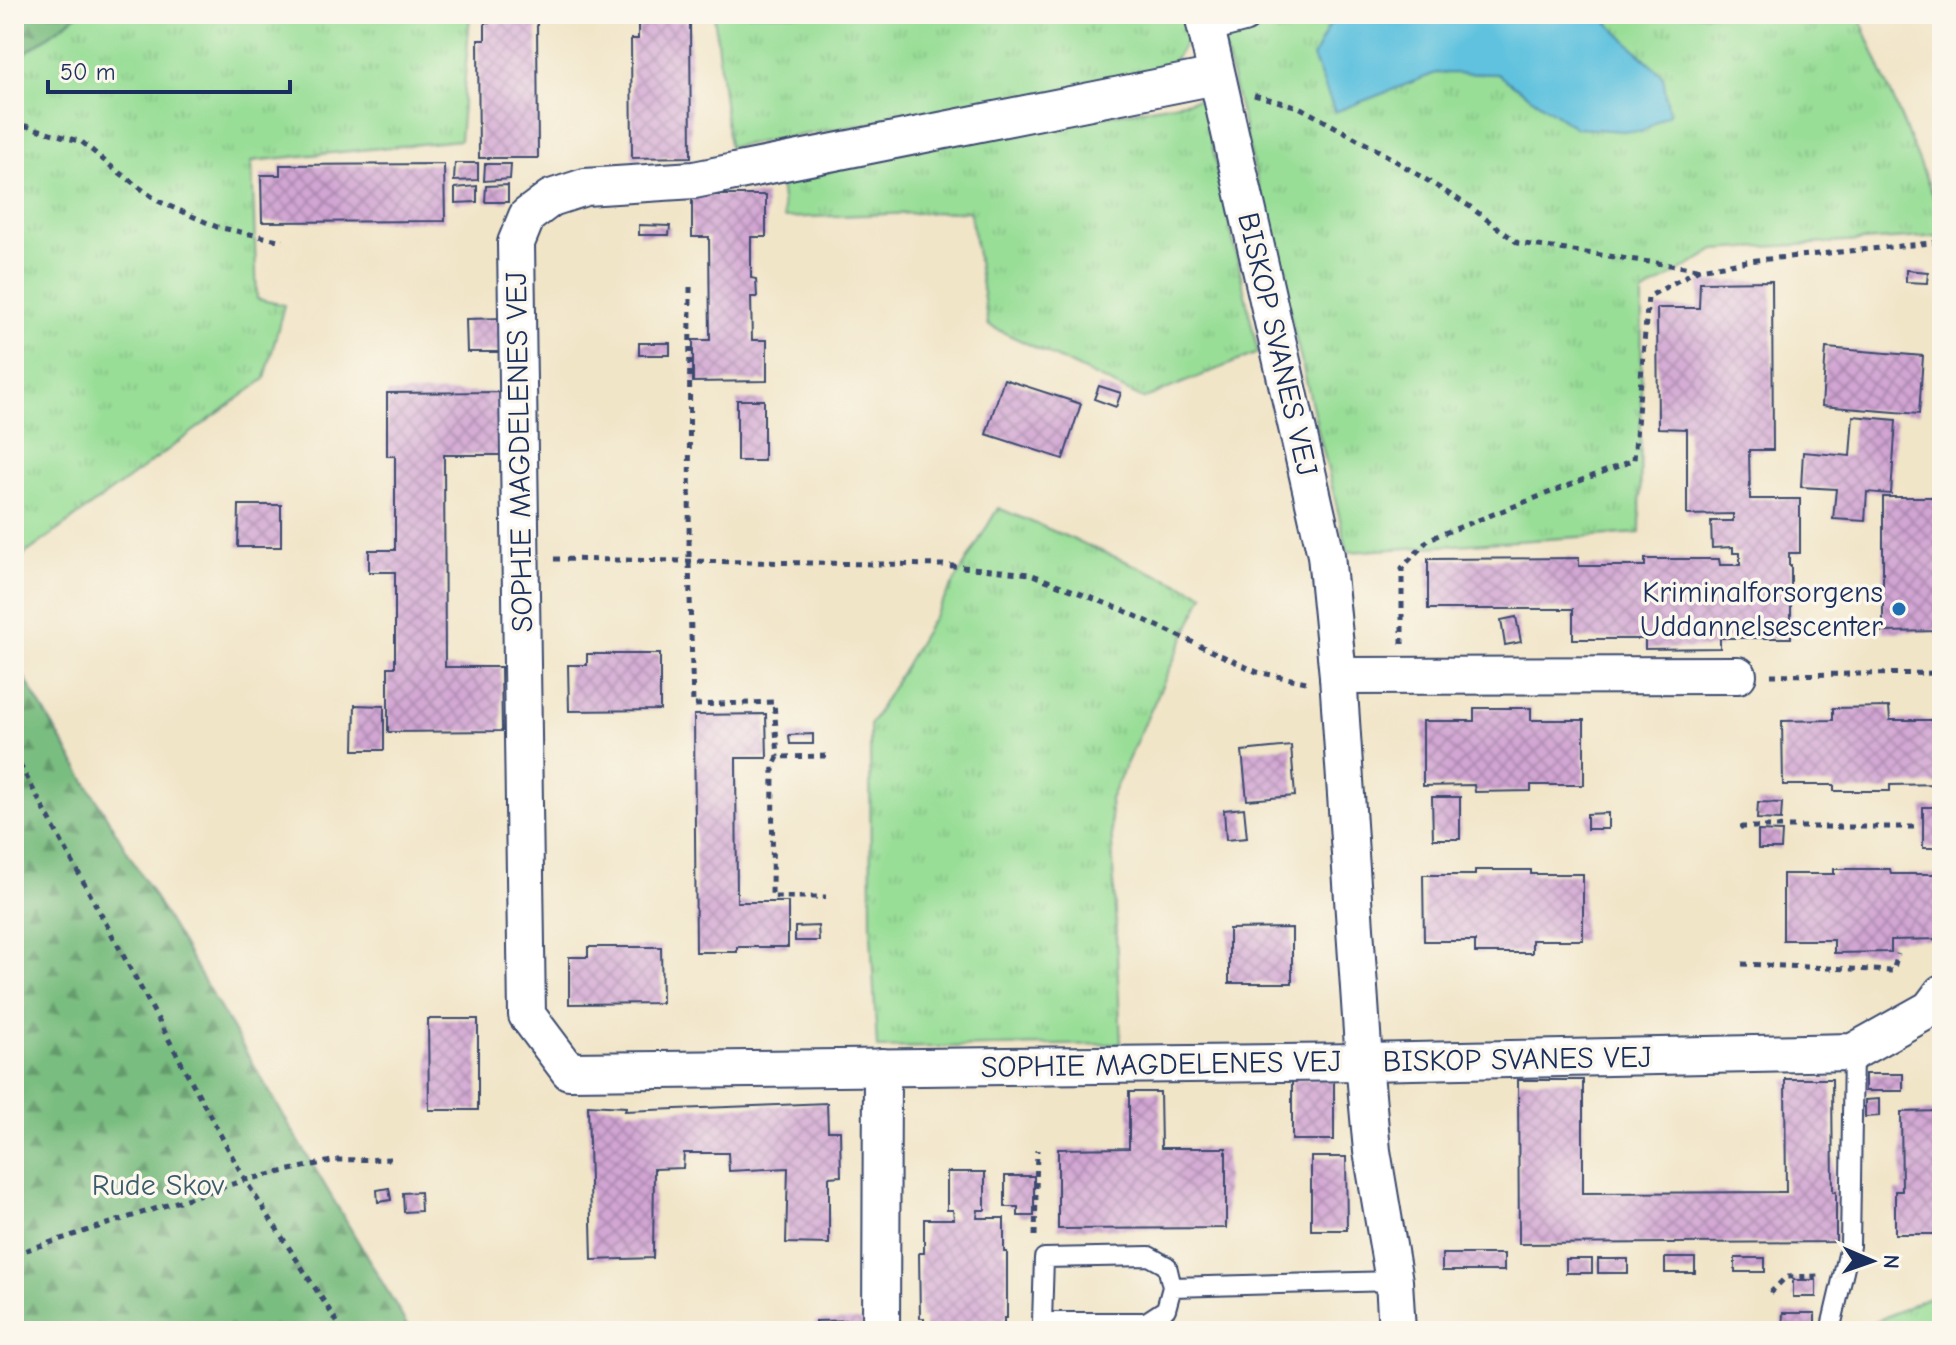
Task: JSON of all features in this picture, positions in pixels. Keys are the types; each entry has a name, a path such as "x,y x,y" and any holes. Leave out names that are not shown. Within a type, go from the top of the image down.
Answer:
{"street":[{"path":"1204,19 1243,14"},
{"name":"BISKOP SVANES VEJ","path":"1204,19 1326,555 1338,682 1364,1062 1853,1052 1930,1009 1942,993"},
{"name":"SOPHIE MAGDELENES VEJ","path":"1219,87 694,180 585,187 551,198 527,216 516,243 527,1015 569,1071 1364,1062 1372,1151 1394,1281 1397,1331"},
{"path":"1338,682 1403,676 1738,675"},
{"path":"881,1331 882,1067"}],"lane":[{"path":"1830,1331 1850,1246 1853,1052"},
{"path":"1149,1256 1167,1266 1172,1287 1166,1309 1146,1322 1042,1322 1044,1258 1149,1256"},
{"path":"1172,1287 1394,1281"}],"path":[{"path":"1219,87 1299,107 1469,206 1518,243 1699,269 1747,261 1942,242"},
{"path":"14,120 82,142 158,201 217,227 283,241"},
{"path":"1403,676 1402,568 1429,539 1634,460 1648,297 1699,269"},
{"path":"690,287 689,561 693,705 774,702 778,757 773,767 772,897 826,897"},
{"path":"521,558 943,565 1030,574 1123,610 1257,672 1338,682"},
{"path":"1738,675 1942,673"},
{"path":"14,754 245,1180 343,1331"},
{"path":"778,757 826,756"},
{"path":"1740,827 1918,827"},
{"path":"1742,964 1893,971 1898,954"},
{"path":"14,1254 245,1180 336,1160 396,1159"},
{"path":"1770,1293 1786,1277 1844,1275"}],"green space":[{"path":"14,14 78,14 14,61"},
{"path":"79,14 470,14 460,140 252,161 257,299 284,305 265,379 14,562 14,61"},
{"path":"714,14 1185,14 1189,36 1166,74 729,147"},
{"path":"1285,14 1858,14 1942,217 1942,236 1715,250 1642,294 1640,533 1348,552 1223,41 1281,19"},
{"path":"1202,99 1258,353 1143,399 988,325 970,211 784,218 779,173"},
{"path":"998,508 1204,594 1110,799 1121,1044 877,1048 871,934 870,725"},
{"name":"Rude Skov","path":"14,660 398,1309 410,1331 14,1331"},
{"path":"1942,1291 1942,1312 1918,1331 1857,1330"}],"water":[{"path":"1335,14 1599,14 1663,76 1669,114 1641,132 1576,128 1497,74 1436,73 1335,112 1313,57"}],"building":[{"path":"638,21 690,21 691,157 632,158 631,39 638,39"},
{"path":"485,22 537,22 538,158 479,158 478,40 485,40"},
{"path":"455,163 478,163 478,180 454,181"},
{"path":"444,164 445,221 262,222 261,175 280,175 280,165"},
{"path":"485,164 511,164 510,179 484,181"},
{"path":"508,185 508,202 485,202 486,186"},
{"path":"477,186 477,202 455,203 455,188"},
{"path":"692,195 766,195 766,237 751,237 751,278 756,279 757,297 751,297 752,340 767,340 767,381 693,382 693,340 710,340 709,237 692,237"},
{"path":"639,225 670,226 669,235 639,235"},
{"path":"1906,270 1928,272 1927,283 1906,282"},
{"path":"1772,281 1773,450 1749,450 1750,499 1800,499 1800,553 1789,553 1791,638 1720,638 1720,648 1645,649 1645,639 1573,639 1573,609 1428,609 1428,559 1579,558 1579,566 1645,566 1645,559 1719,559 1720,565 1740,565 1740,553 1733,553 1733,547 1712,548 1711,521 1733,521 1733,514 1687,515 1687,429 1658,428 1657,308 1699,308 1700,282"},
{"path":"506,318 506,352 467,352 466,319"},
{"path":"639,343 670,343 670,355 639,355"},
{"path":"1826,348 1923,356 1919,414 1822,406"},
{"path":"1004,379 1081,404 1063,459 986,434"},
{"path":"1099,386 1121,393 1116,407 1094,399"},
{"path":"500,392 500,455 444,455 445,667 501,667 502,731 388,732 388,667 395,667 395,572 369,572 369,550 395,550 395,456 387,456 387,393"},
{"path":"737,400 764,400 764,461 737,461"},
{"path":"1853,416 1896,420 1891,494 1867,492 1865,521 1833,519 1836,489 1801,487 1803,452 1850,456"},
{"path":"1883,497 1939,497 1940,631 1883,632"},
{"path":"239,505 281,505 281,547 238,547"},
{"path":"1516,617 1521,642 1505,645 1501,620"},
{"path":"587,654 660,654 660,710 569,711 568,665 587,665"},
{"path":"355,705 384,706 384,750 354,750"},
{"path":"1889,707 1890,720 1942,720 1942,784 1890,785 1890,791 1834,791 1834,785 1783,785 1782,721 1833,720 1833,708"},
{"path":"1474,708 1531,708 1531,720 1584,720 1584,785 1531,785 1531,791 1475,792 1474,785 1423,786 1423,721 1474,721"},
{"path":"766,714 767,758 736,758 737,902 788,902 788,947 737,947 737,952 696,952 694,715"},
{"path":"813,734 813,744 790,744 789,735"},
{"path":"1291,746 1295,796 1247,800 1242,751"},
{"path":"1432,797 1460,797 1460,839 1433,839"},
{"path":"1758,802 1782,803 1781,820 1757,819"},
{"path":"1923,807 1940,807 1941,848 1923,848"},
{"path":"1244,808 1247,838 1226,840 1224,810"},
{"path":"1608,813 1608,829 1587,829 1587,814"},
{"path":"1758,831 1782,832 1781,849 1758,849"},
{"path":"1834,869 1890,869 1891,874 1942,874 1942,939 1891,940 1891,952 1834,953 1834,940 1783,940 1783,874 1834,874"},
{"path":"1475,870 1583,874 1583,940 1532,940 1532,953 1475,953 1475,941 1424,941 1423,875 1475,875"},
{"path":"818,926 819,941 795,941 795,927"},
{"path":"1292,928 1292,983 1229,983 1229,929"},
{"path":"588,947 661,947 662,1003 569,1004 569,957 588,957"},
{"path":"428,1019 478,1019 478,1110 429,1110"},
{"path":"1865,1074 1903,1074 1903,1091 1865,1091"},
{"path":"1292,1079 1334,1079 1334,1140 1292,1140"},
{"path":"1785,1079 1832,1079 1836,1242 1519,1244 1518,1080 1583,1080 1583,1193 1786,1192"},
{"path":"1129,1092 1160,1092 1161,1148 1226,1148 1226,1228 1058,1229 1058,1149 1129,1148"},
{"path":"1879,1099 1879,1116 1865,1117 1865,1100"},
{"path":"827,1103 828,1131 840,1131 841,1176 829,1177 829,1244 786,1243 788,1168 729,1171 728,1153 684,1153 683,1168 654,1169 653,1258 592,1260 588,1105 626,1107 625,1111"},
{"path":"1942,1111 1942,1234 1895,1234 1895,1191 1902,1191 1901,1112"},
{"path":"1311,1157 1346,1157 1347,1230 1311,1230"},
{"path":"947,1172 985,1172 985,1210 978,1210 977,1218 1004,1218 1007,1318 1004,1318 1004,1331 924,1331 924,1318 920,1318 919,1253 924,1253 924,1219 954,1219 953,1210 947,1210"},
{"path":"1005,1176 1034,1176 1034,1216 1018,1216 1018,1207 1005,1207"},
{"path":"389,1188 391,1200 378,1202 377,1190"},
{"path":"420,1192 421,1211 404,1212 403,1193"},
{"path":"1442,1254 1504,1254 1504,1271 1442,1271"},
{"path":"1665,1258 1695,1258 1695,1273 1665,1273"},
{"path":"1735,1258 1765,1258 1765,1272 1735,1272"},
{"path":"1566,1259 1592,1259 1592,1273 1566,1273"},
{"path":"1598,1259 1628,1259 1628,1273 1598,1273"},
{"path":"1793,1280 1816,1280 1816,1297 1793,1297"},
{"path":"1783,1313 1815,1313 1815,1330 1782,1330"},
{"path":"863,1320 862,1331 815,1331 815,1321"}],"place":[{"name":"Kriminalforsorgens Uddannelsescenter","path":"1899,609"}]}
